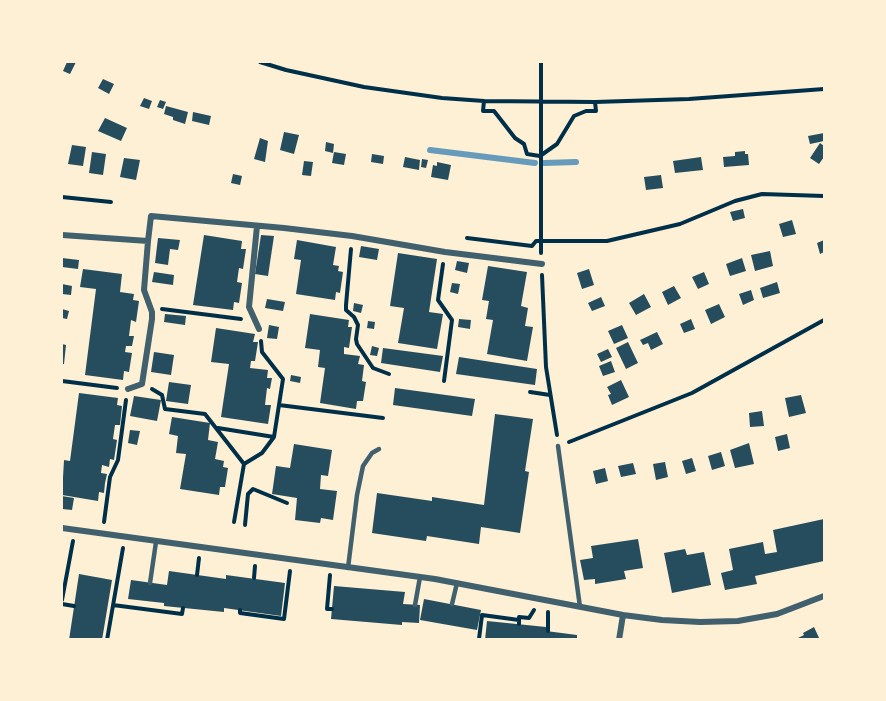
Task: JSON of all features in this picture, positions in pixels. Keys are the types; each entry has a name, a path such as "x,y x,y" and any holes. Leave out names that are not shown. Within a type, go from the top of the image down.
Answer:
{"street":[{"path":"128,389 142,384 152,320 144,290 151,216 352,236 445,252 542,264"},
{"path":"256,226 249,307 259,329"},
{"path":"62,234 148,241"},
{"path":"62,528 420,577 623,615 700,622 738,621 777,614 825,596"},
{"path":"619,639 623,615"}],"lane":[{"path":"558,446 580,607"},
{"path":"348,568 363,466 372,453 379,449"},
{"path":"150,583 156,542"},
{"path":"416,605 420,577"},
{"path":"452,604 457,583"}],"path":[{"path":"260,62 364,87 442,98 484,101 595,102 689,99 825,89"},
{"path":"484,101 483,111 494,111 515,138 524,144 527,154 540,156 557,144 574,116 586,111 596,111 595,102"},
{"path":"467,238 532,246 536,241 607,241 680,224 735,201 762,194 825,196"},
{"path":"62,197 111,202"},
{"path":"352,236 346,310 357,321 356,339 367,360 373,368 389,374"},
{"path":"444,381 452,320 438,300 445,252"},
{"path":"150,307 254,320"},
{"path":"558,446 692,393 825,320"},
{"path":"244,464 261,453 274,437 283,379 262,352 259,329"},
{"path":"62,381 128,389 118,460 110,477 107,501"},
{"path":"142,384 162,395 165,409 206,414 244,464 234,522"},
{"path":"530,392 550,395"},
{"path":"279,405 383,418"},
{"path":"217,428 274,437"},
{"path":"245,525 248,494 253,489 287,503"},
{"path":"74,541 62,602 74,606"},
{"path":"107,639 107,625 123,547"},
{"path":"196,575 200,558"},
{"path":"254,578 255,565"},
{"path":"240,610 240,613 284,619 290,570"},
{"path":"330,575 327,609 332,609"},
{"path":"113,604 182,614 183,608"},
{"path":"481,639 479,639 482,615 519,620 529,618 534,609"},
{"path":"519,620 520,610"},
{"path":"547,617 548,631"}],"building":[{"path":"67,62 76,62 70,74 63,71"},
{"path":"103,79 114,84 109,94 98,88"},
{"path":"144,98 152,101 149,109 140,106"},
{"path":"160,100 166,102 163,109 157,107"},
{"path":"166,106 188,112 185,124 164,114"},
{"path":"193,112 211,116 209,125 192,121"},
{"path":"105,118 127,128 121,141 98,131"},
{"path":"284,132 299,135 294,154 280,150"},
{"path":"824,133 824,141 810,144 808,136"},
{"path":"260,138 268,141 265,162 254,159"},
{"path":"326,142 334,144 333,153 325,151"},
{"path":"820,143 824,146 824,157 819,164 810,158"},
{"path":"72,145 86,147 83,166 68,164"},
{"path":"745,151 745,154 748,154 749,165 724,167 723,157 735,156 735,152"},
{"path":"92,152 106,154 103,175 89,173"},
{"path":"334,152 346,154 344,165 332,163"},
{"path":"372,154 384,156 383,164 371,162"},
{"path":"405,157 420,160 419,170 403,167"},
{"path":"701,157 703,170 675,173 673,161"},
{"path":"124,158 140,160 136,180 120,177"},
{"path":"422,159 428,160 426,168 421,167"},
{"path":"304,161 313,162 311,176 302,175"},
{"path":"437,162 451,165 448,180 431,177 433,165 437,166"},
{"path":"233,174 242,176 240,185 231,183"},
{"path":"661,175 663,188 646,190 644,177"},
{"path":"743,209 745,218 733,221 730,212"},
{"path":"792,220 796,234 783,237 779,224"},
{"path":"204,235 242,241 241,249 246,249 243,269 239,268 237,282 242,283 239,303 234,302 233,310 193,305"},
{"path":"261,235 274,236 268,276 255,274"},
{"path":"158,238 180,240 178,250 170,249 168,265 155,263"},
{"path":"297,240 336,247 333,265 339,266 338,271 343,272 340,293 336,292 335,300 296,294 301,260 294,259"},
{"path":"824,240 824,252 820,254 817,243"},
{"path":"361,246 379,249 377,260 359,257"},
{"path":"770,251 773,266 755,271 751,255"},
{"path":"398,253 437,259 429,312 443,314 437,349 398,343 404,308 390,306"},
{"path":"62,258 79,260 78,269 62,267"},
{"path":"742,258 746,271 730,276 726,264"},
{"path":"457,261 469,263 467,273 455,270"},
{"path":"488,266 527,272 521,306 528,308 525,326 533,327 527,361 487,354 493,320 486,319 489,301 482,300"},
{"path":"83,269 122,274 120,292 134,294 133,300 139,301 136,322 131,320 129,336 134,336 132,346 126,346 125,352 132,353 129,372 124,371 123,380 85,375 96,289 80,287"},
{"path":"589,269 594,285 582,289 577,273"},
{"path":"154,272 174,275 173,285 152,282"},
{"path":"704,272 709,284 698,289 692,277"},
{"path":"777,282 780,293 763,298 760,288"},
{"path":"452,283 460,284 458,294 450,292"},
{"path":"62,284 72,286 71,295 62,294"},
{"path":"674,286 681,298 668,305 662,292"},
{"path":"751,290 754,300 743,305 739,294"},
{"path":"644,294 651,307 636,315 629,303"},
{"path":"601,297 605,306 592,311 588,303"},
{"path":"267,299 285,302 283,311 265,308"},
{"path":"354,303 363,305 361,313 353,311"},
{"path":"719,304 725,317 711,324 705,310"},
{"path":"62,309 69,311 67,319 62,318"},
{"path":"165,314 186,316 185,325 164,322"},
{"path":"310,314 349,320 348,327 352,327 349,348 344,347 344,354 360,356 358,364 364,365 362,381 366,382 363,401 357,401 356,409 320,403 325,368 318,367 320,350 305,348"},
{"path":"459,319 471,320 470,329 458,327"},
{"path":"691,319 695,329 684,333 680,324"},
{"path":"368,321 375,322 374,329 367,328"},
{"path":"269,325 279,327 277,339 267,338"},
{"path":"622,325 628,338 614,344 608,331"},
{"path":"216,328 255,334 253,342 258,342 255,361 251,361 250,368 268,370 267,378 272,378 270,389 267,388 265,405 271,405 268,424 221,417 229,364 211,362"},
{"path":"657,332 663,344 651,350 648,343 643,345 640,340"},
{"path":"628,342 638,363 626,369 616,348"},
{"path":"62,344 66,345 64,364 62,364"},
{"path":"372,346 379,348 377,356 370,355"},
{"path":"383,348 443,356 440,372 381,363"},
{"path":"608,349 612,357 601,362 597,354"},
{"path":"154,352 174,355 171,375 151,372"},
{"path":"459,357 537,369 535,385 456,374"},
{"path":"611,361 615,372 603,376 599,366"},
{"path":"291,375 301,377 300,383 290,381"},
{"path":"621,380 629,397 612,405 608,395 611,394 607,387"},
{"path":"169,382 191,385 188,404 166,401"},
{"path":"395,388 475,399 472,416 393,405"},
{"path":"79,393 118,398 117,405 122,406 120,425 115,425 113,439 117,440 114,460 110,459 109,467 102,465 101,473 107,474 104,493 99,492 98,501 62,495 64,460 70,461"},
{"path":"801,395 806,413 789,417 785,398"},
{"path":"134,396 161,400 157,421 130,416"},
{"path":"762,411 764,426 750,427 749,413"},
{"path":"495,414 533,419 525,471 529,472 520,533 481,527 479,544 427,536 426,541 372,533 377,493 432,501 432,497 484,505"},
{"path":"172,417 210,423 208,440 218,442 215,459 224,461 223,467 228,468 225,487 220,487 219,495 180,489 186,454 176,453 178,436 169,434"},
{"path":"130,430 140,431 137,445 128,443"},
{"path":"787,434 790,448 778,451 775,437"},
{"path":"749,443 754,464 735,468 730,450"},
{"path":"294,444 332,450 328,476 321,475 320,489 337,491 333,520 321,518 320,523 295,520 297,498 272,494 276,466 290,468"},
{"path":"721,452 725,466 712,470 708,456"},
{"path":"692,458 696,471 686,474 682,461"},
{"path":"665,462 668,477 656,480 653,464"},
{"path":"633,463 636,474 621,477 618,466"},
{"path":"605,468 608,481 596,484 593,471"},
{"path":"62,496 74,498 72,510 62,509"},
{"path":"824,519 824,561 755,576 757,584 725,590 721,573 733,570 729,549 763,542 765,554 777,552 773,530"},
{"path":"638,539 643,568 624,571 626,579 595,584 595,579 584,580 580,560 593,558 591,546"},
{"path":"685,549 687,555 704,552 711,585 672,593 664,553"},
{"path":"169,571 226,579 226,575 285,583 281,616 224,608 224,612 164,606 164,603 128,599 131,580 167,585"},
{"path":"79,574 112,580 102,640 69,640"},
{"path":"334,586 405,592 403,604 420,605 419,623 402,622 402,625 331,619"},
{"path":"424,599 481,610 477,630 420,620"},
{"path":"487,621 546,627 546,631 577,635 577,640 485,640"},
{"path":"814,627 820,640 794,640 804,635 803,633"}],"waterway":[{"path":"430,150 535,163"},
{"path":"544,163 576,162"}]}
